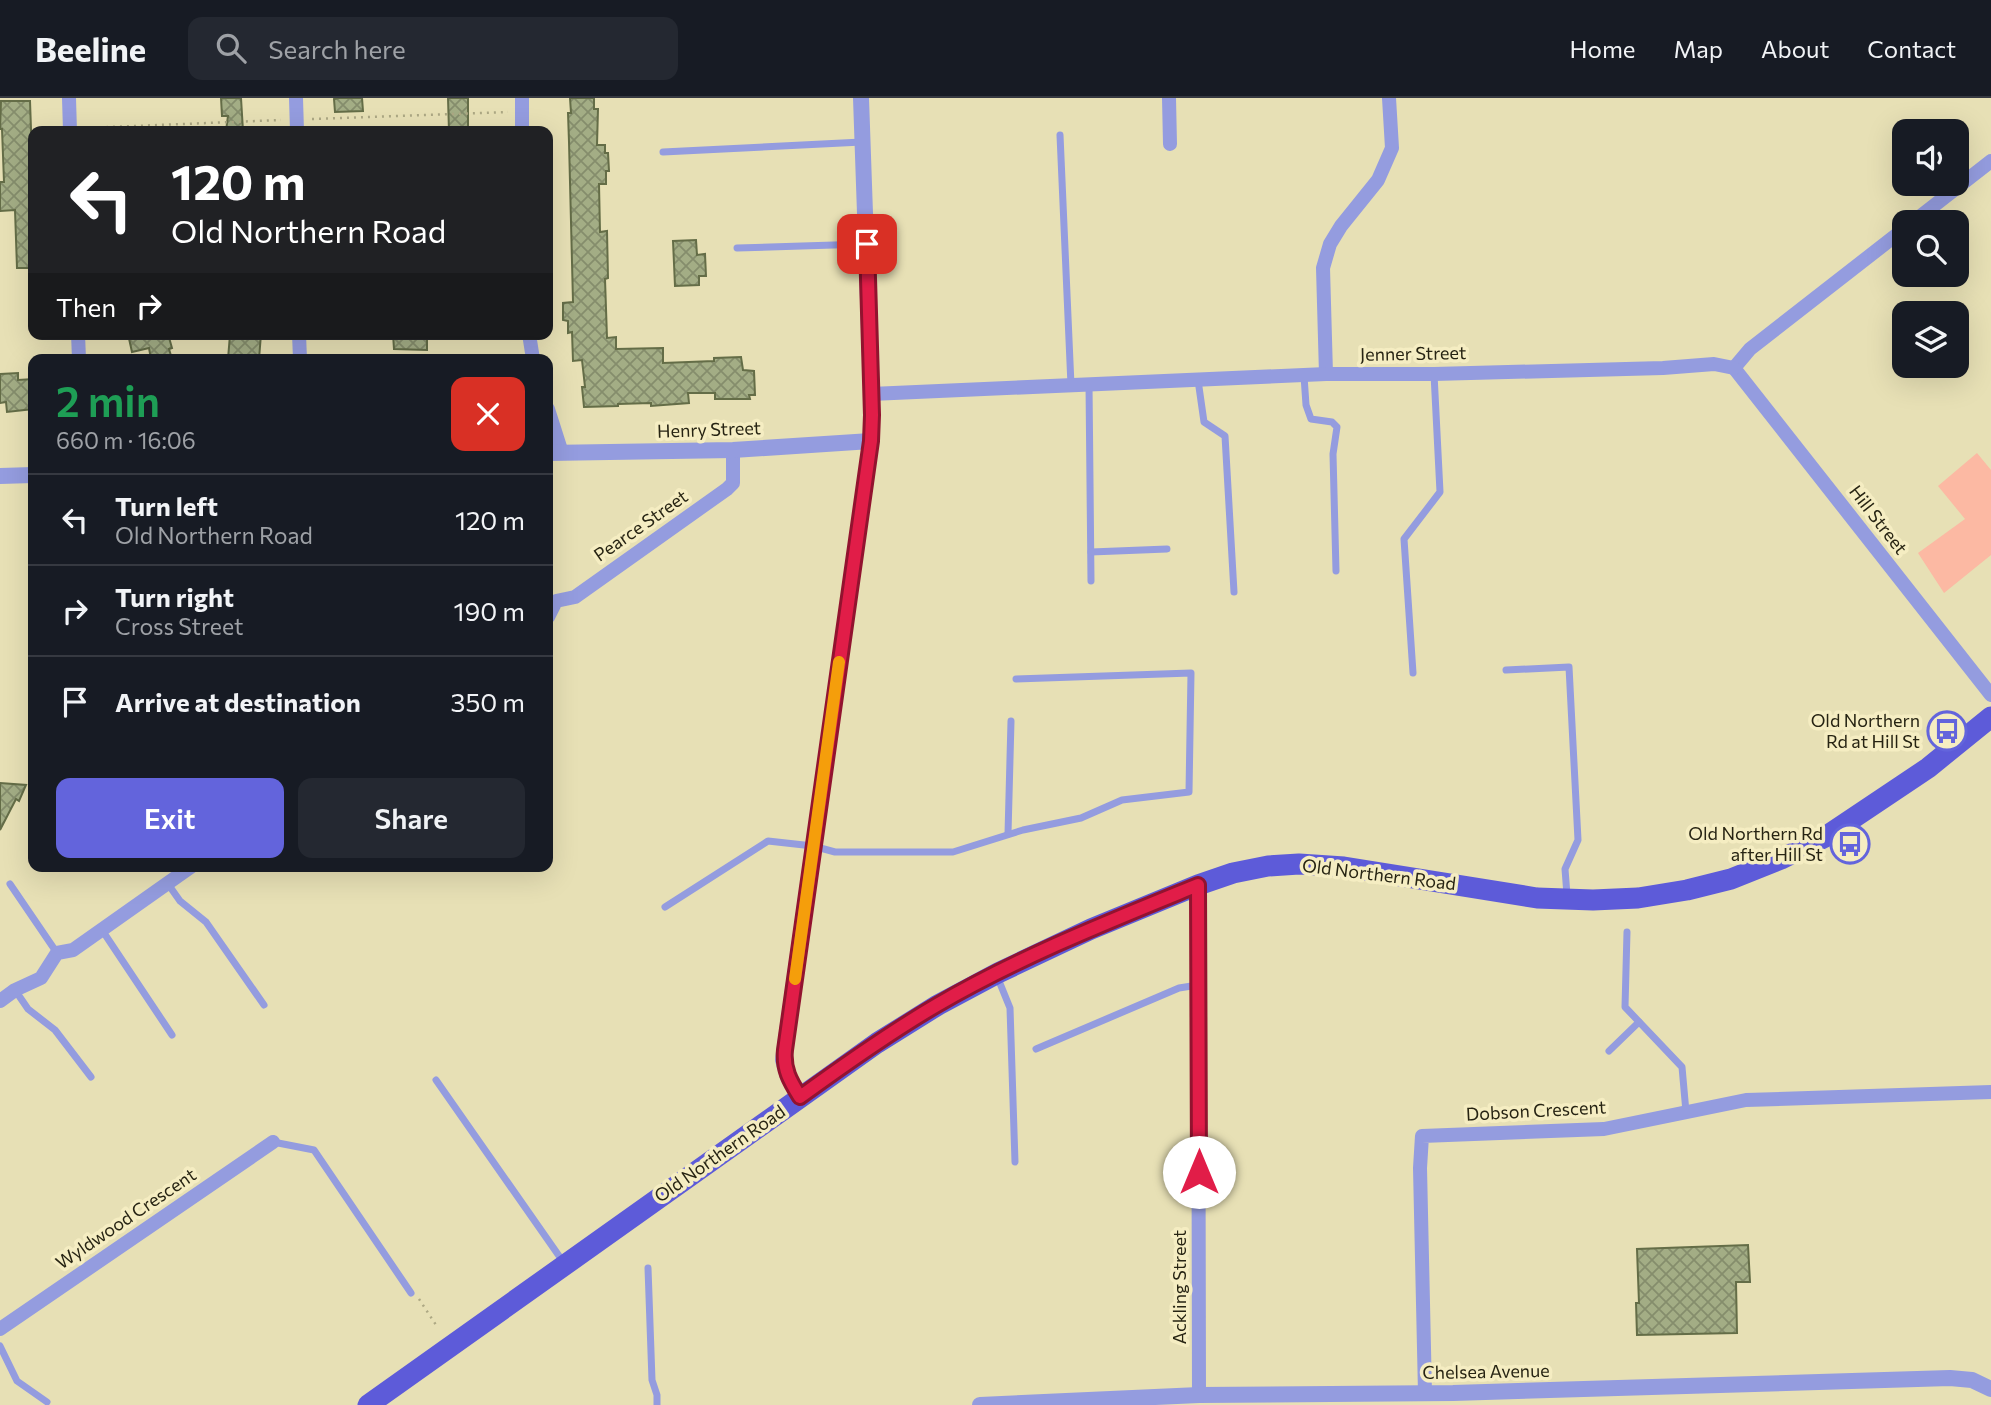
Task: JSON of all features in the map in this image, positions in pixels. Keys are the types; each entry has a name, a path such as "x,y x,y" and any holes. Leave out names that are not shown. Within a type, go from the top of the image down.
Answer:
{"main road":[{"name":"Old Northern Road","path":"368,1405 877,1043 938,1005 1091,929 1198,885 1244,870 1268,866 1299,864 1345,867 1537,898 1638,898 1688,890 1731,879 1781,859 1825,837 1956,747 1991,717"}],"street":[{"path":"69,98 70,126"},
{"path":"296,98 297,126"},
{"path":"522,98 522,126"},
{"path":"800,1097 788,1077 783,1060 871,441 862,98"},
{"path":"1169,98 1170,144"},
{"path":"1325,374 1323,268 1330,244 1378,180 1392,148 1389,98"},
{"path":"1928,210 1991,161"},
{"path":"1734,368 1750,349 1892,238"},
{"name":"Jenner Street","path":"871,394 1325,374 1663,369 1714,364 1734,368"},
{"name":"Hill Street","path":"1734,368 1991,695"},
{"name":"Henry Street","path":"555,453 733,450 871,441"},
{"name":"Pearce Street","path":"553,607 556,601 575,597 727,489 733,483 733,450"},
{"path":"0,475 28,475"},
{"path":"0,1000 41,978 57,953 73,950 184,872"},
{"name":"Ackling Street","path":"1198,885 1199,1395"},
{"name":"Dobson Crescent","path":"1425,1393 1420,1168 1422,1136 1604,1129 1746,1100 1991,1092"},
{"name":"Wyldwood Crescent","path":"0,1329 273,1142"},
{"name":"Chelsea Avenue","path":"980,1405 1199,1395 1425,1393 1453,1399 1950,1378 1972,1380 1991,1389"}],"lane":[{"path":"1060,135 1071,385"},
{"path":"663,152 863,142"},
{"path":"737,248 867,244"},
{"path":"1413,673 1405,539 1440,492 1434,374"},
{"path":"1304,375 1306,405 1311,419 1332,422 1337,427 1333,454 1336,571"},
{"path":"1198,380 1204,422 1225,436 1234,592"},
{"path":"1089,384 1091,581"},
{"path":"1091,552 1167,548"},
{"path":"1506,670 1569,667 1578,841 1565,869 1567,899"},
{"path":"665,907 768,841 813,846 835,852 953,852 1008,834 1081,818 1122,800 1189,792 1191,673 1016,679"},
{"path":"1008,834 1011,721"},
{"path":"10,884 57,953"},
{"path":"168,884 180,901 206,922 264,1005"},
{"path":"102,930 172,1035"},
{"path":"1627,932 1625,1007 1682,1067 1686,1112"},
{"path":"997,974 1010,1008 1015,1162"},
{"path":"1036,1049 1179,988 1198,985"},
{"path":"15,990 28,1009 55,1030 92,1077"},
{"path":"1609,1051 1639,1022"},
{"path":"436,1080 565,1264"},
{"path":"273,1142 314,1150 411,1293"},
{"path":"648,1268 652,1380 657,1405"},
{"path":"0,1346 17,1381 47,1402"}],"path":[{"path":"411,1293 421,1300 438,1328"}],"shaded area":[{"path":"1977,453 1991,470 1991,555 1944,593 1918,553 1965,519 1938,486"}],"building":[{"path":"221,98 241,98 243,126 227,126 228,116 222,116"},
{"path":"362,98 363,111 335,112 334,99"},
{"path":"448,98 468,98 468,126 449,126"},
{"path":"570,98 594,98 594,109 598,109 597,145 605,145 605,153 608,153 609,171 606,171 606,184 599,184 600,232 607,231 607,338 616,337 616,349 663,348 663,363 741,357 743,370 754,371 755,395 749,395 750,399 715,399 715,393 688,393 689,403 584,407 582,360 573,361 572,332 568,333 568,321 563,320 563,303 573,302 568,113 571,113"},
{"path":"1,101 30,101 28,268 17,268 15,210 0,211 0,182 4,182"},
{"path":"696,240 697,255 705,254 706,276 699,276 699,285 675,286 673,241"},
{"path":"129,340 170,340 172,348 169,349 170,354 150,354 149,348 132,352"},
{"path":"230,340 261,340 259,354 228,354"},
{"path":"393,340 427,340 427,350 394,349"},
{"path":"18,373 18,380 28,379 28,410 7,412 6,402 0,403 0,374"},
{"path":"0,783 26,785 0,830"},
{"path":"1748,1245 1750,1282 1736,1282 1737,1333 1637,1335 1637,1249"}],"slow traffic":[{"path":"795,979 839,662"}],"place":[{"name":"Old Northern Rd at Hill St","path":"1947,731"},
{"name":"Old Northern Rd after Hill St","path":"1850,844"}],"route":[{"path":"867,244 871,441 783,1060 785,1071 800,1097 877,1043 938,1005 998,973 1091,929 1198,885 1199,1172"}]}
